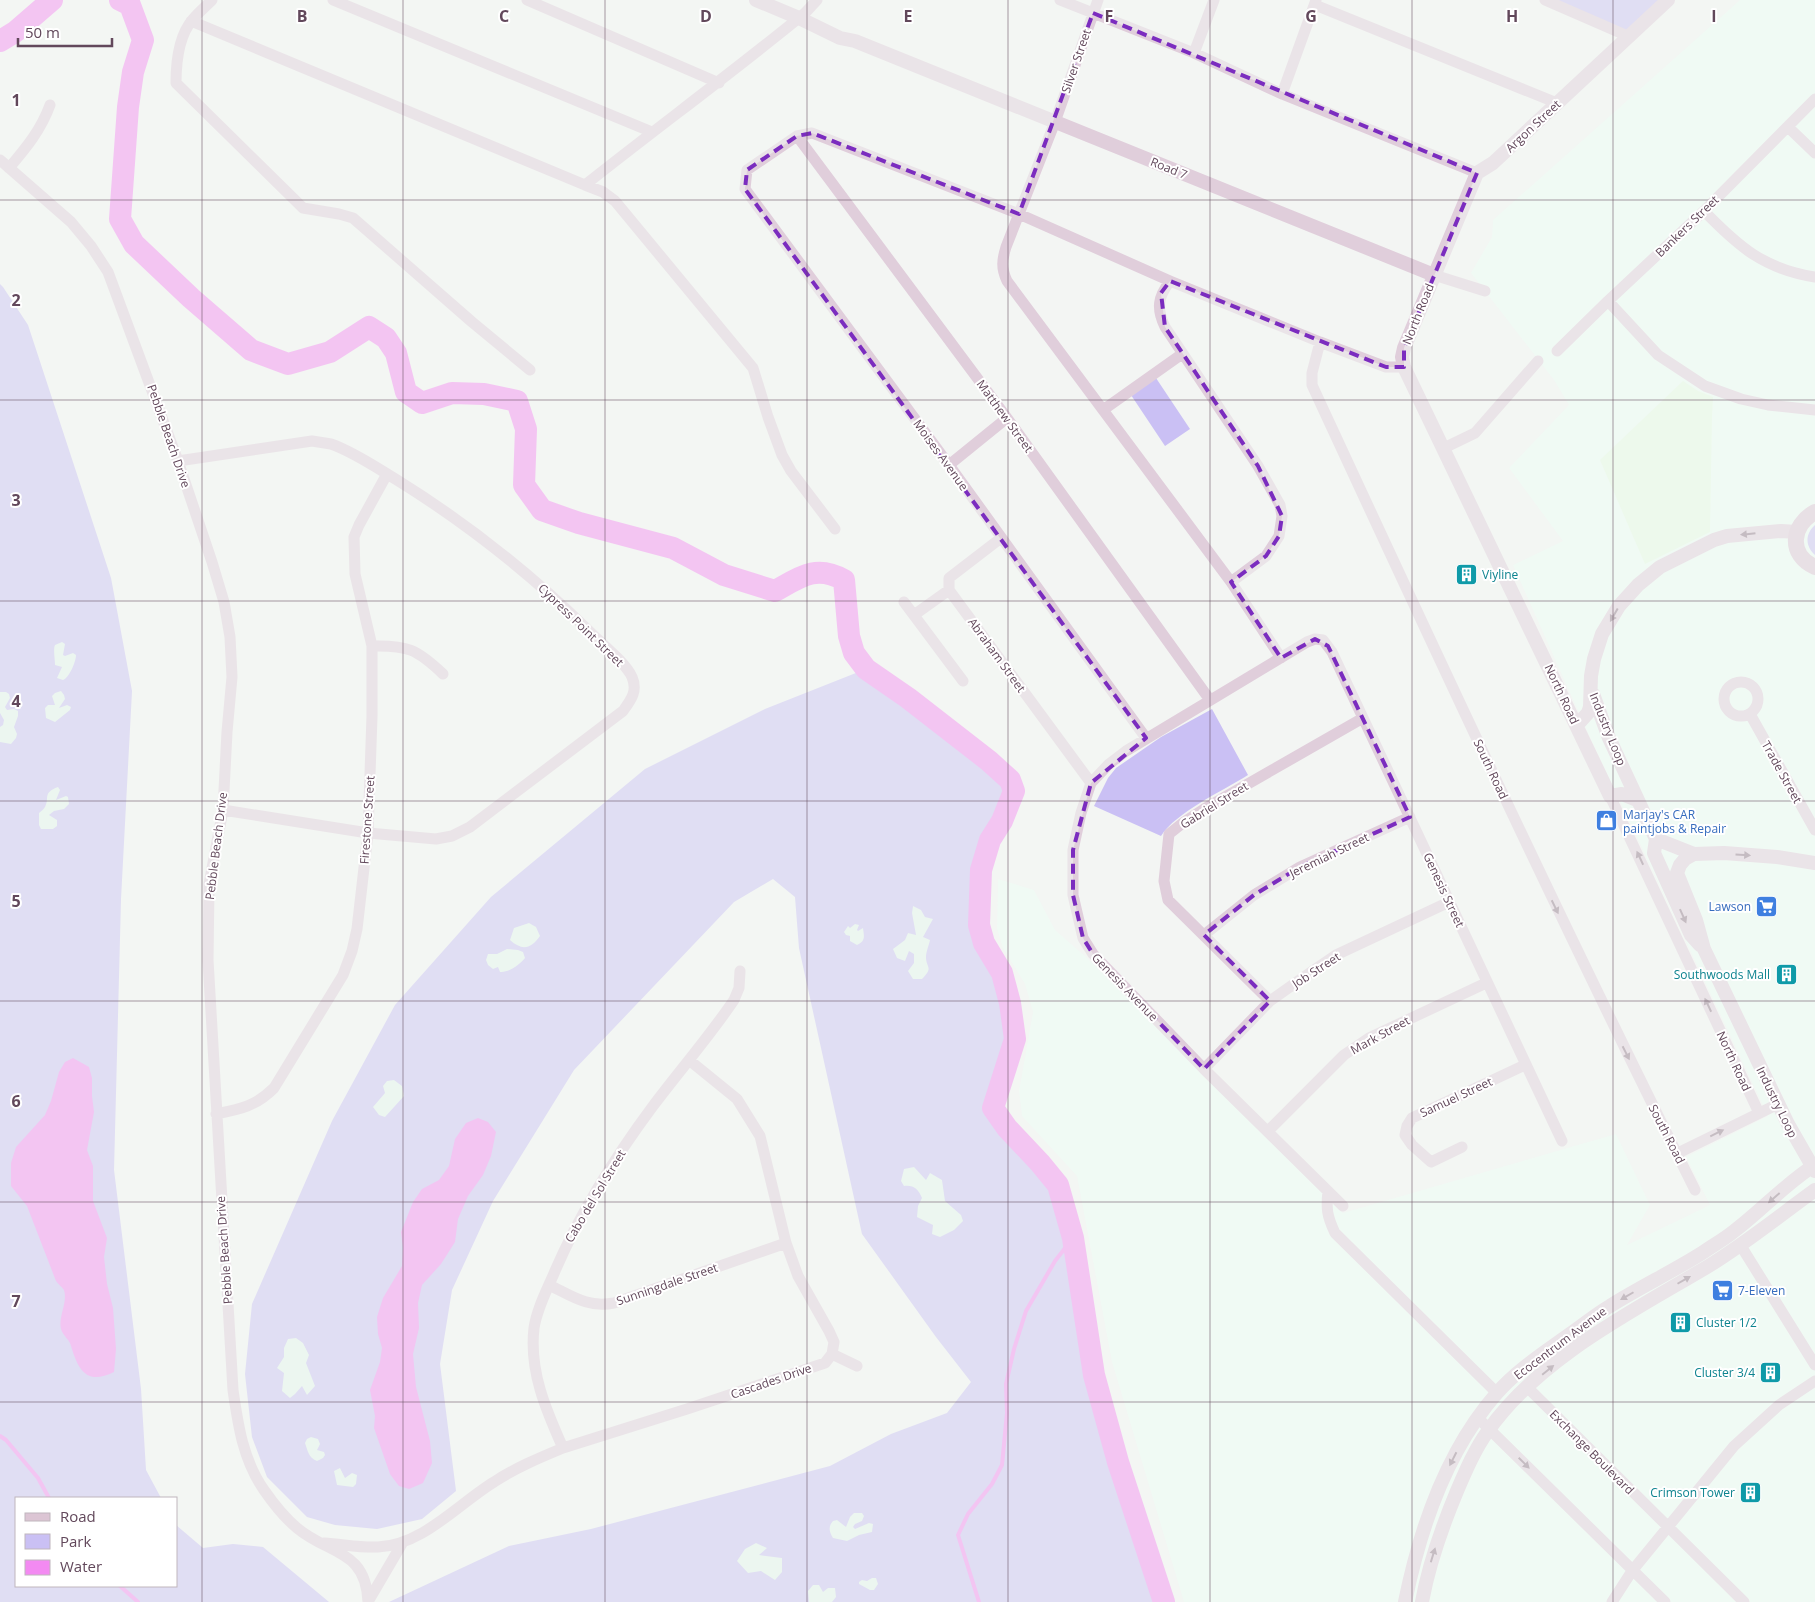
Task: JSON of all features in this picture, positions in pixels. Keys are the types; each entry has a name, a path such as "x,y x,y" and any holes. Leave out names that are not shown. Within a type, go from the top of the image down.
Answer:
{"main road":[{"path":"1815,512 1807,516 1801,523 1796,539 1799,552 1807,563 1815,567"}],"street":[{"path":"212,0 191,21 183,36 176,63 176,82 303,208 353,218 530,370"},
{"path":"333,0 652,132"},
{"path":"527,0 719,83"},
{"name":"Road 7","path":"756,0 802,15"},
{"name":"Road 7","path":"774,0 840,38 855,41 1434,274 1485,292"},
{"path":"585,185 652,132 719,83 802,15 817,0"},
{"path":"1060,0 1194,53 1282,94 1477,172 1434,274"},
{"name":"Silver Street","path":"1098,0 1055,122 1006,247 1002,260 1002,270 1007,281 1103,410"},
{"path":"1194,53 1214,0"},
{"path":"1545,0 1630,37"},
{"name":"Argon Street","path":"1477,172 1493,163 1668,0"},
{"path":"1282,94 1316,3 1557,103"},
{"path":"191,21 603,192 615,201 753,368 782,455 791,471 835,529"},
{"path":"4,164 40,129 50,105"},
{"name":"Bankers Street","path":"1557,351 1704,211 1788,127 1812,107"},
{"path":"1788,127 1815,153"},
{"path":"796,136 812,134 1019,214 1170,280 1320,342 1386,367 1404,367"},
{"name":"Moises Avenue","path":"796,136 747,170 745,189 949,465 1146,738"},
{"name":"Matthew Street","path":"796,136 1006,418 1210,700"},
{"name":"Pebble Beach Drive","path":"4,164 71,222 91,246 108,272 178,461 224,602 230,637 232,677 226,732 223,810 209,884 208,960 233,1390 239,1430 248,1462 264,1489 296,1528 354,1562 362,1572 368,1601"},
{"path":"1704,211 1723,231 1756,257 1774,267 1815,277"},
{"name":"North Road","path":"1434,274 1404,348 1402,356 1404,367 1622,820 1759,1113"},
{"path":"1170,280 1161,293 1161,314 1165,328 1258,466 1280,505 1282,516 1280,536 1266,556 1231,582"},
{"path":"1608,301 1658,355 1705,386 1741,399 1768,405 1815,410"},
{"name":"South Road","path":"1320,342 1312,373 1312,385 1534,863 1614,1029 1695,1190"},
{"path":"1182,354 1103,410 1231,582 1281,658"},
{"path":"1444,448 1475,433 1538,361"},
{"path":"949,465 1006,418"},
{"name":"Cypress Point Street","path":"178,461 312,441 330,444 387,474 446,512 519,567 569,611 622,664 632,677 635,689 632,700 622,711 470,827 452,836 436,839 368,833 223,810"},
{"name":"Firestone Street","path":"216,1114 247,1106 263,1099 274,1088 343,975 352,951 357,929 368,833 372,716 372,646 355,574 354,537 387,474"},
{"name":"Industry Loop","path":"1704,949 1691,935 1654,853 1656,838 1609,738 1591,686 1594,659 1602,634 1619,606 1638,585 1660,567 1714,540 1731,536 1781,531 1797,532"},
{"path":"914,615 948,590 949,578 1001,538"},
{"name":"Abraham Street","path":"948,590 1091,783"},
{"path":"904,602 963,681"},
{"name":"Genesis Avenue","path":"1322,640 1307,642 1146,738 1108,764 1091,783 1081,813 1072,850 1073,896 1083,938 1093,954 1204,1069 1343,1206"},
{"name":"Genesis Street","path":"1322,640 1332,652 1486,983 1562,1141"},
{"path":"372,646 405,647 429,660 443,674"},
{"path":"1577,726 1588,713 1591,686"},
{"name":"Trade Street","path":"1750,714 1815,830"},
{"name":"Gabriel Street","path":"1270,1001 1168,900 1164,881 1169,834 1204,809 1363,718"},
{"path":"1610,796 1622,794 1638,800"},
{"name":"Jeremiah Street","path":"1204,935 1254,895 1300,867 1410,817"},
{"path":"1656,838 1694,854 1724,853 1777,857 1815,863"},
{"name":"Industry Loop","path":"1694,854 1685,859 1680,865 1677,874 1696,920 1704,949 1778,1104 1814,1168"},
{"name":"Job Street","path":"1204,1069 1270,1001 1336,955 1449,902"},
{"name":"Cabo del Sol Street","path":"563,1448 542,1401 534,1352 534,1328 538,1313 564,1248 623,1149 734,1000 739,988 740,971"},
{"name":"Mark Street","path":"1268,1131 1344,1055 1369,1038 1486,983"},
{"path":"689,1060 737,1099 760,1136 786,1243 798,1276 834,1342 832,1354 857,1366"},
{"name":"Samuel Street","path":"1462,1147 1431,1162 1412,1145 1405,1135 1407,1126 1412,1118 1525,1065"},
{"path":"1676,1154 1778,1104"},
{"name":"Ecocentrum Avenue","path":"1405,1602 1424,1526 1452,1462 1477,1417 1497,1393 1515,1375 1609,1306 1700,1255 1733,1232 1814,1168"},
{"name":"Ecocentrum Avenue","path":"1422,1602 1428,1572 1442,1528 1465,1472 1489,1429 1527,1387 1563,1358 1616,1321 1740,1246 1815,1190"},
{"path":"1328,1191 1326,1209 1335,1233 1497,1393"},
{"name":"Sunningdale Street","path":"549,1285 583,1302 594,1305 614,1303 786,1243"},
{"path":"1740,1246 1815,1365"},
{"name":"Cascades Drive","path":"403,1542 441,1521 492,1482 563,1448 688,1409 824,1363 832,1354"},
{"path":"1612,1602 1632,1571 1734,1446 1779,1405 1815,1381"},
{"name":"Exchange Boulevard","path":"1527,1387 1667,1528 1744,1602"},
{"path":"1477,1417 1665,1602"},
{"path":"318,1542 378,1547 403,1542"},
{"path":"368,1601 403,1542"}],"highlighted area":[{"path":"1093,13 1477,173 1404,348 1404,367 1386,367 1170,281 1161,293 1165,327 1258,466 1282,516 1279,536 1266,556 1231,582 1281,658 1315,639 1328,646 1410,817 1300,867 1254,895 1204,935 1270,1001 1204,1069 1093,954 1083,938 1073,895 1073,850 1091,783 1146,738 745,189 747,170 797,136 812,133 1019,214"}],"shaded area":[{"path":"1740,0 1815,0 1815,1602 1184,1602 1112,1362 1077,1176 1022,1116 1019,1091 1033,1012 1025,984 1003,948 997,929 998,879 1034,890 1055,930 1086,957 1343,1213 1616,1134 1650,1205 1627,1245 1710,1205 1686,1157 1768,1116 1588,733 1513,565 1563,541 1509,468 1569,405 1554,380 1471,273 1492,237 1493,220"},
{"path":"1683,381 1698,391 1713,397 1710,532 1645,564 1600,460"}],"green space":[{"path":"1551,0 1665,0 1631,33"},
{"path":"0,284 28,325 111,578 132,691 121,899 114,1170 141,1389 146,1470 160,1497 15,1497 15,1587 178,1587 178,1527 203,1548 233,1544 263,1547 329,1602 0,1602"},
{"path":"1156,378 1190,429 1165,446 1131,395"},
{"path":"1815,525 1815,555 1809,548 1808,536"},
{"path":"866,669 908,698 989,761 1010,780 1014,791 1002,821 990,840 981,870 979,925 984,943 1002,973 1010,1003 1015,1039 993,1108 1007,1128 1058,1185 1073,1238 1094,1375 1118,1462 1164,1602 389,1602 509,1546 591,1529 830,1466 891,1434 947,1413 971,1382 862,1234 799,948 795,897 773,879 734,902 574,1070 493,1201 452,1290 440,1364 456,1491 422,1519 377,1529 335,1525 307,1517 267,1477 252,1437 245,1374 252,1304 332,1121 395,1005 491,897 645,769 765,709"},
{"path":"1212,709 1248,775 1188,811 1168,827 1161,836 1094,806 1108,778 1116,768 1161,737"}],"sand":[{"path":"62,642 65,644 63,655 73,653 76,655 72,669 63,680 57,678 62,667 55,665 54,652 55,645"},
{"path":"61,691 65,699 59,708 67,705 71,707 70,710 55,722 46,718 45,708 48,705 55,705 52,696"},
{"path":"0,692 9,694 10,698 5,707 7,710 14,709 18,711 14,727 17,734 11,744 0,742 0,727 3,725 4,720 0,713"},
{"path":"58,787 60,790 56,800 66,796 68,797 69,804 64,809 54,811 49,815 57,820 57,826 53,829 41,829 39,813 45,807 50,791"},
{"path":"913,906 921,910 925,917 933,919 923,937 930,940 926,953 929,970 922,979 913,979 908,971 914,963 914,954 909,951 905,961 897,958 893,949 905,940 908,933 916,935 912,913"},
{"path":"529,923 536,927 540,936 530,946 522,947 514,944 510,940 514,928"},
{"path":"855,924 859,925 858,931 863,928 864,933 863,940 857,945 850,941 850,936 844,932 848,926 850,928"},
{"path":"507,949 523,952 525,958 514,968 503,972 500,972 498,967 493,969 488,965 486,960 488,954 497,954"},
{"path":"394,1080 402,1086 404,1096 385,1117 379,1115 373,1107 385,1093 383,1086 387,1081"},
{"path":"914,1167 926,1180 930,1173 942,1180 945,1201 961,1215 963,1221 954,1230 940,1237 932,1234 933,1225 917,1217 918,1206 922,1198 919,1192 913,1187 904,1186 901,1181 904,1169"},
{"path":"296,1338 303,1343 309,1355 306,1363 315,1386 307,1395 302,1386 290,1398 282,1391 284,1373 277,1368 284,1357 284,1348 288,1339"},
{"path":"311,1437 318,1439 320,1444 317,1450 324,1452 325,1455 317,1461 310,1456 305,1443"},
{"path":"340,1468 345,1478 352,1473 357,1475 356,1484 353,1487 337,1485 334,1471"},
{"path":"854,1513 862,1513 864,1516 862,1521 853,1527 855,1529 869,1523 873,1524 872,1532 859,1535 847,1541 833,1538 830,1525 833,1521 837,1520 846,1527"},
{"path":"756,1543 767,1548 759,1555 782,1558 782,1572 775,1580 761,1571 748,1573 737,1561 745,1549"},
{"path":"876,1578 878,1584 874,1590 859,1584 862,1580 867,1581"},
{"path":"813,1585 819,1585 823,1592 828,1588 835,1588 836,1597 832,1602 809,1602 808,1591"}],"water":[{"path":"73,1058 89,1067 92,1078 94,1112 87,1150 93,1166 93,1201 107,1238 104,1257 107,1284 113,1308 116,1349 114,1372 96,1377 90,1376 80,1368 70,1344 61,1329 60,1324 65,1299 64,1290 56,1281 27,1206 11,1186 11,1163 16,1147 45,1115 59,1072 65,1062"},
{"path":"478,1118 488,1122 496,1132 491,1156 483,1175 468,1196 458,1219 455,1242 441,1264 422,1285 418,1303 419,1328 413,1354 416,1387 430,1441 432,1463 423,1483 409,1489 399,1486 390,1474 374,1428 375,1416 370,1390 380,1362 382,1348 378,1334 377,1317 383,1298 402,1266 403,1248 401,1232 413,1202 422,1189 439,1180 449,1166 455,1139 466,1123"}],"waterway":[{"path":"0,41 15,32 52,0"},
{"path":"120,0 130,5 143,40 133,72 128,107 120,219 134,244 191,298 251,350 288,364 330,352 369,327 386,338 396,353 406,392 422,403 452,393 484,394 517,401 526,429 524,485 542,510 579,523 673,548 724,575 775,591 808,574 825,573 844,580 849,636 854,653 866,669 908,698 989,761 1010,780 1014,791 1002,821 990,840 981,870 979,925 984,943 1002,973 1010,1003 1015,1039 993,1108 1007,1128 1058,1185 1073,1238 1094,1375 1118,1462 1164,1602"},
{"path":"979,1602 958,1535 968,1514 992,1484 1002,1465 1007,1413 1006,1384 1014,1349 1026,1311 1055,1261 1073,1238"},
{"path":"0,1436 6,1440 38,1478 48,1497"},
{"path":"121,1587 138,1602"}],"place":[{"name":"Viyline","path":"1466,574"},
{"name":"Marjay's CAR paintjobs & Repair","path":"1607,821"},
{"name":"Lawson","path":"1767,906"},
{"name":"Southwoods Mall","path":"1786,974"},
{"name":"7-Eleven","path":"1722,1290"},
{"name":"Cluster 1/2","path":"1680,1322"},
{"name":"Cluster 3/4","path":"1771,1372"},
{"name":"Crimson Tower","path":"1751,1492"}]}
